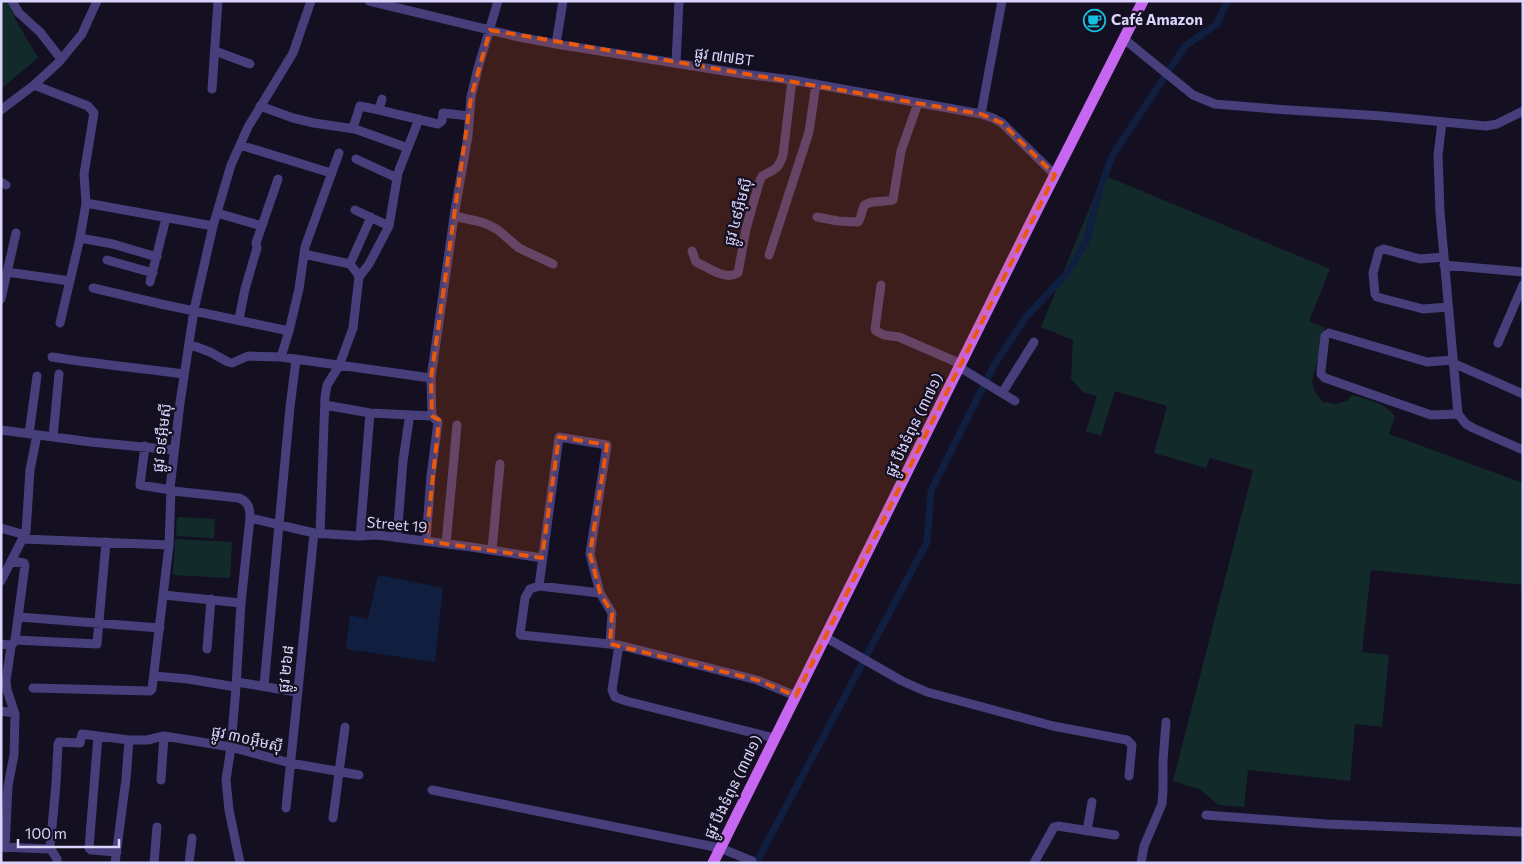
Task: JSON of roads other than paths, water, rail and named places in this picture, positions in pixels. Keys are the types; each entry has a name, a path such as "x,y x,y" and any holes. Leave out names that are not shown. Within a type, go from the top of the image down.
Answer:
{"main road":[{"name":"ផ្លូវ បឹងទំពុន (៣៧១)","path":"713,863 1143,1"}],"street":[{"path":"12,1 19,13 40,32 61,59"},
{"path":"1,110 34,85 61,59 82,34 97,1"},
{"path":"212,89 218,1"},
{"name":"ផ្លូវ ១៩អ៊ឹមស៊ី","path":"250,518 248,504 239,498 170,490 174,450 194,310 213,226 231,165 260,106 293,53 311,1"},
{"name":"ផ្លូវ ៧៧BT","path":"369,1 556,44 792,80 981,114 1002,123 1055,175"},
{"path":"426,541 431,476 438,422 432,416 431,378 454,216 468,136 471,97 498,1"},
{"path":"556,44 563,1"},
{"path":"676,63 679,1"},
{"path":"981,114 1002,1"},
{"path":"1124,39 1193,95 1209,103 1223,106 1382,116 1492,126 1523,111"},
{"path":"215,51 250,64"},
{"name":"ផ្លូវ ៤៩អ៊ឹមស៊ី","path":"692,252 696,262 718,274 734,276 738,274 746,229 759,183 762,176 776,170 784,154 792,80"},
{"path":"769,255 809,132 816,84"},
{"path":"34,85 88,106 94,113 84,174 86,203 60,324"},
{"path":"379,110 382,99"},
{"path":"817,217 858,222 867,204 893,200 902,151 918,103"},
{"path":"260,106 293,118 314,123 353,128 408,148"},
{"path":"353,128 360,106 438,124 442,122 443,113 469,116"},
{"path":"304,254 350,264 358,277 369,264 389,226 397,178 419,119"},
{"path":"1442,122 1438,155 1444,261 1458,414 1466,424 1473,428 1523,450"},
{"path":"240,145 331,173"},
{"path":"281,357 299,289 304,254 339,153"},
{"path":"356,158 397,178"},
{"path":"239,319 257,248 256,243 278,179"},
{"path":"86,203 213,226"},
{"path":"355,210 389,226"},
{"path":"217,213 262,226"},
{"path":"454,216 488,225 498,230 519,248 553,264"},
{"path":"350,264 371,217"},
{"path":"107,260 151,278 166,218"},
{"path":"1,299 16,233"},
{"path":"80,238 113,244 157,256"},
{"path":"1448,307 1423,309 1377,297 1373,273 1380,251 1420,259 1523,272"},
{"path":"8,272 70,281"},
{"name":"ផ្លូវ ២៦៨","path":"286,808 297,692 317,533 327,385 339,366 353,328 358,277"},
{"path":"881,285 876,331 884,335 899,337 960,366 1015,401"},
{"path":"1498,343 1523,285"},
{"path":"93,288 160,304 289,330"},
{"path":"1458,414 1431,415 1325,378 1321,371 1325,336 1328,333 1427,362 1453,362 1523,394"},
{"path":"1002,394 1034,342"},
{"path":"189,344 210,352 228,362 248,356 281,357 431,378"},
{"path":"52,357 91,364 184,374"},
{"path":"264,686 296,360"},
{"path":"53,437 60,374"},
{"path":"1,581 24,537 36,376"},
{"path":"325,405 408,416 432,416"},
{"path":"360,536 370,412"},
{"path":"397,538 408,416"},
{"path":"446,544 457,425"},
{"path":"1,430 174,450"},
{"path":"538,586 559,437 607,445 590,554 600,593 612,612 614,645 612,690 615,697 774,738"},
{"path":"33,688 150,691 152,689 169,545 170,490 140,485 145,446"},
{"path":"492,550 500,464"},
{"path":"240,863 226,786 250,518"},
{"name":"Street 19","path":"250,518 317,533 360,536 378,535 542,558"},
{"path":"1,528 24,537 169,545"},
{"path":"1,644 98,644 106,542"},
{"path":"11,561 24,563 25,565 19,617 6,685 14,712 14,755 5,786 3,848 50,849"},
{"path":"600,593 538,586 530,589 527,592 520,634 614,645 756,680 796,696"},
{"path":"164,595 241,603"},
{"path":"207,649 210,600"},
{"path":"19,617 160,628"},
{"path":"825,637 902,680 928,692 1053,726 1127,740 1132,745 1129,776"},
{"path":"154,676 264,686 297,692"},
{"path":"1,711 14,712"},
{"path":"1141,863 1144,846 1162,804 1162,761 1166,722"},
{"path":"332,818 345,727"},
{"path":"57,863 57,859 50,849 58,743 80,743 82,734 98,736 89,848 91,850 116,852"},
{"name":"ផ្លូវ ៣០អ៊ឹមស៊ី","path":"98,736 129,740 148,740 164,736 230,748 290,763 359,775"},
{"path":"162,780 164,736"},
{"path":"115,863 129,740"},
{"path":"432,790 720,848 752,861"},
{"path":"1087,831 1092,802"},
{"path":"1206,815 1326,824 1523,832"},
{"path":"1034,863 1054,827 1058,826 1115,835"},
{"path":"154,863 157,827"},
{"path":"189,863 192,838"}],"water":[{"path":"378,575 443,588 435,662 346,649 350,615 368,619"}],"waterway":[{"path":"756,863 927,542 931,491 993,367 1026,317 1068,272 1086,242 1098,196 1112,156 1185,46 1217,24 1227,1"}],"place":[{"name":"Café Amazon","path":"1095,20"}]}
